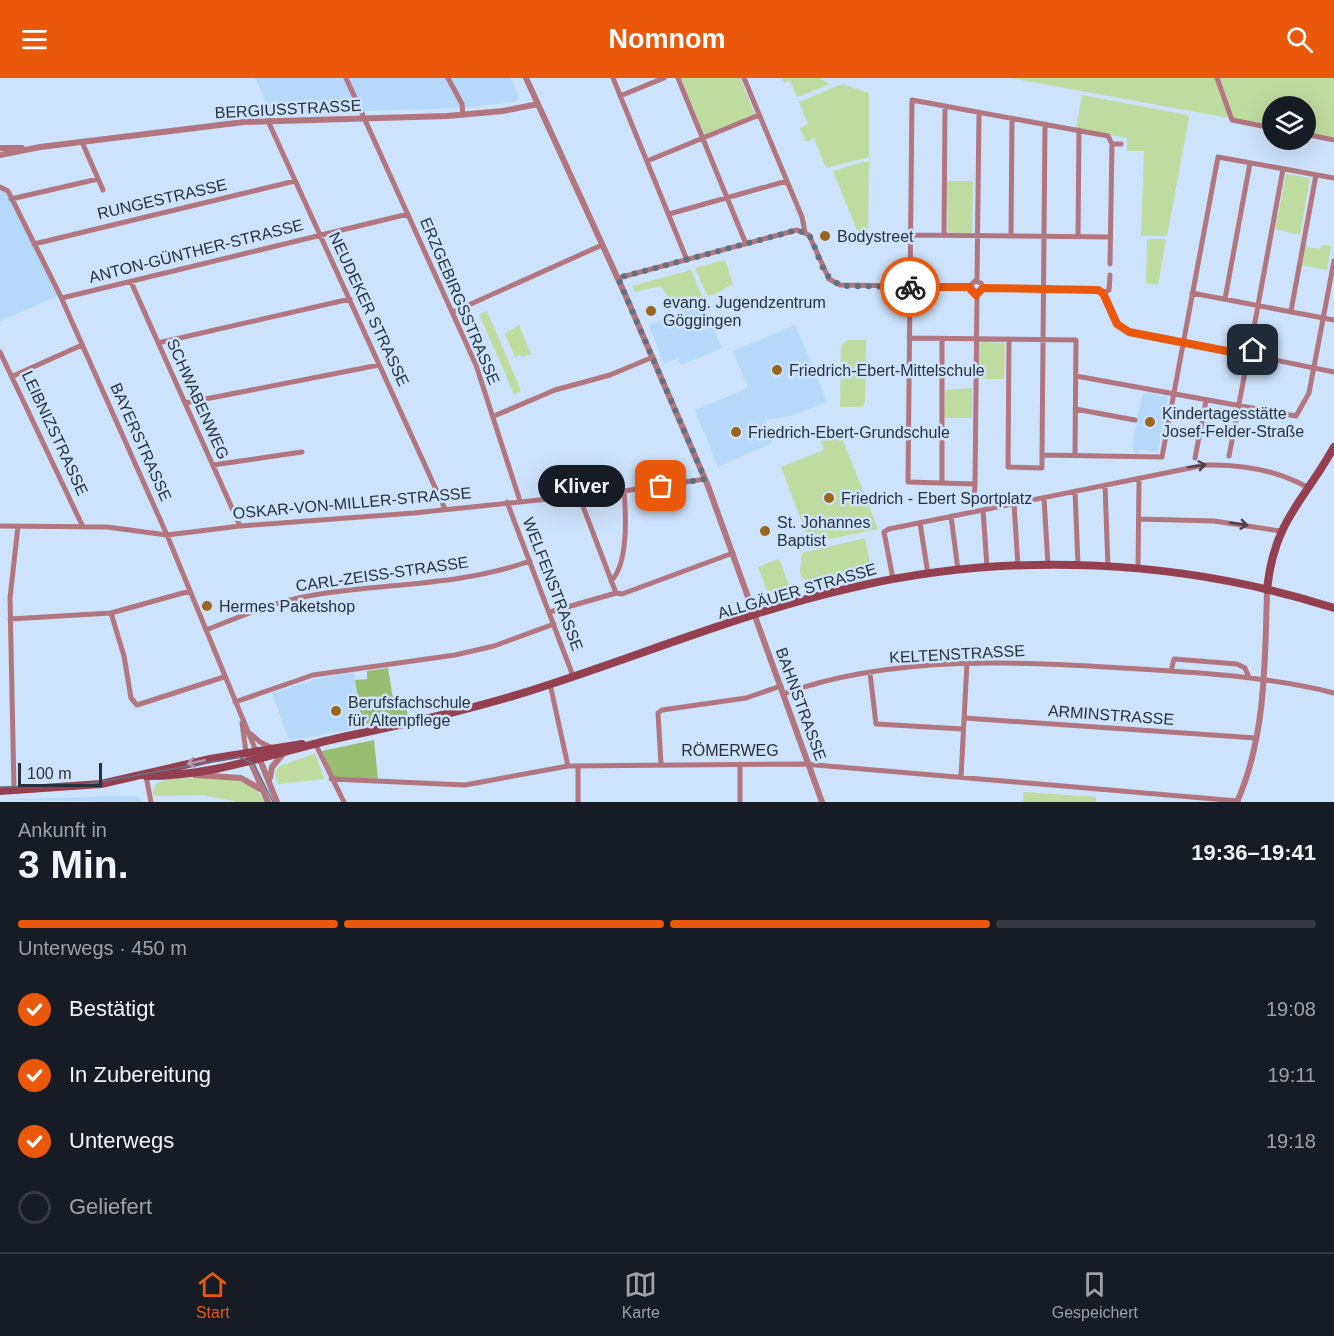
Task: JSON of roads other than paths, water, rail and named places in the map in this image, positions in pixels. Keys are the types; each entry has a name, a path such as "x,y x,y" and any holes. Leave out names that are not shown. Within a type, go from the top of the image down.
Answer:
{"main road":[{"path":"1267,590 1272,555 1280,531 1306,487 1334,447"},
{"name":"ALLGÄUER STRASSE","path":"146,776 166,768 246,752 315,743 445,716 829,593 928,574 987,567 1048,565 1138,569 1224,581 1334,608"},
{"name":"ALLGÄUER STRASSE","path":"146,776 195,774 260,760 315,743"},
{"path":"0,790 77,787 146,776"},
{"path":"0,786 12,789"}],"street":[{"name":"ERZGEBIRGSSTRASSE","path":"346,78 453,312 494,416 520,501"},
{"path":"448,78 462,104 463,115"},
{"name":"BAHNSTRASSE","path":"526,78 618,278 705,479 822,802"},
{"path":"613,78 687,260"},
{"path":"620,96 664,78"},
{"path":"678,78 746,244"},
{"path":"744,78 787,181 805,232 812,239 825,272 835,283 845,286 969,287"},
{"path":"1216,78 1232,120 1262,126"},
{"path":"975,484 908,482 912,100 1108,136 1112,144 1110,264"},
{"name":"BERGIUSSTRASSE","path":"0,155 40,147 268,121 463,115 503,111 538,104"},
{"path":"944,236 945,106"},
{"path":"979,112 977,281 983,288"},
{"path":"647,161 759,115"},
{"path":"1011,236 1012,118"},
{"name":"NEUDEKER STRASSE","path":"268,121 445,509"},
{"path":"1009,339 1008,467 1042,468 1045,124"},
{"path":"1077,237 1078,130"},
{"path":"1316,136 1334,140"},
{"path":"82,142 103,190"},
{"path":"1112,144 1121,144"},
{"name":"BERGIUSSTRASSE","path":"0,148 40,147"},
{"path":"1042,455 1162,457 1218,157 1334,178"},
{"path":"1225,299 1250,163"},
{"path":"1283,169 1250,349 1255,356 1334,372"},
{"path":"1291,311 1316,175"},
{"path":"12,199 98,179"},
{"name":"RUNGESTRASSE","path":"34,244 295,181"},
{"path":"669,214 787,181"},
{"name":"BAYERSTRASSE","path":"0,187 8,191 62,298 167,536 256,751"},
{"name":"ANTON-GÜNTHER-STRASSE","path":"62,298 408,214"},
{"path":"618,278 791,231 805,232"},
{"path":"910,235 1111,237"},
{"path":"453,312 602,245"},
{"path":"1076,376 1296,416 1309,393 1334,261"},
{"path":"1103,293 1109,290 1110,275"},
{"path":"969,287 973,281 977,281"},
{"name":"SCHWABENWEG","path":"131,282 240,526"},
{"path":"969,287 972,293 977,294"},
{"path":"974,502 977,294 983,288 1092,289 1103,293 1121,328 1129,332 1242,354 1250,349"},
{"path":"1192,293 1334,320"},
{"path":"158,343 350,299"},
{"path":"909,338 1076,340 1075,456"},
{"path":"942,339 942,483"},
{"path":"14,376 82,345"},
{"name":"LEIBNIZSTRASSE","path":"0,352 14,376 83,526"},
{"path":"1229,456 1247,362 1242,354"},
{"path":"1247,362 1255,356"},
{"path":"494,416 555,390 610,375 652,357"},
{"path":"185,403 379,364"},
{"path":"1195,458 1206,401"},
{"path":"1076,409 1135,420"},
{"path":"213,465 302,452"},
{"path":"893,579 884,532 889,529 1205,465 1228,465 1289,477 1306,487"},
{"path":"1138,569 1139,478"},
{"name":"OSKAR-VON-MILLER-STRASSE","path":"0,526 83,526 167,536 240,526 624,491 686,484 705,479"},
{"path":"1105,485 1108,567"},
{"path":"611,581 620,569 627,523 624,491"},
{"path":"1075,491 1078,565"},
{"path":"579,495 616,593"},
{"path":"1044,498 1048,565"},
{"name":"WELFENSTRASSE","path":"507,502 573,676"},
{"path":"1014,504 1018,566"},
{"path":"983,510 987,567"},
{"path":"951,516 958,570"},
{"path":"1138,519 1214,521 1280,531"},
{"path":"920,523 928,574"},
{"path":"12,789 10,619 12,574 18,526"},
{"path":"549,612 616,593 622,594 733,553"},
{"name":"CARL-ZEISS-STRASSE","path":"206,630 272,605 304,597 460,578 512,568 530,561"},
{"path":"1238,802 1248,776 1256,738 1263,678 1267,590"},
{"path":"10,619 111,613 190,591"},
{"path":"111,613 124,656 131,698 137,705 225,677"},
{"path":"235,702 313,675 455,655 494,646 554,624"},
{"name":"KELTENSTRASSE","path":"1171,670 1174,659 1229,663 1245,668 1249,677"},
{"name":"KELTENSTRASSE","path":"783,694 826,681 870,673 967,663 1026,662 1263,678 1334,693"},
{"path":"960,777 967,663"},
{"path":"870,673 876,724 963,729"},
{"path":"550,684 568,766"},
{"path":"661,764 658,713 662,710 746,698 781,686"},
{"name":"BAYERSTRASSE","path":"242,718 246,752"},
{"name":"ARMINSTRASSE","path":"964,718 1256,738"},
{"path":"250,733 260,742 275,748"},
{"path":"315,743 344,802"},
{"path":"256,751 277,802"},
{"path":"246,752 268,802"},
{"path":"270,782 272,767 283,754"},
{"path":"740,764 740,802"},
{"name":"RÖMERWEG","path":"331,779 465,785 568,766 809,764 1238,802"},
{"path":"578,766 578,802"},
{"path":"195,774 241,778 262,790"},
{"path":"146,776 151,802"}],"tram line":[{"path":"0,787 77,786 239,757 254,764 273,802"}],"place":[{"name":"Bodystreet","path":"825,236"},
{"name":"evang. Jugendzentrum Göggingen","path":"651,311"},
{"name":"Friedrich-Ebert-Mittelschule","path":"777,370"},
{"name":"Kindertagesstätte Josef-Felder-Straße","path":"1150,422"},
{"name":"Friedrich-Ebert-Grundschule","path":"736,432"},
{"name":"Kliver","path":"661,486"},
{"name":"Friedrich - Ebert Sportplatz","path":"829,498"},
{"name":"St. Johannes Baptist","path":"765,531"},
{"name":"Hermes Paketshop","path":"207,606"},
{"name":"Berufsfachschule für Altenpflege","path":"336,711"}]}
